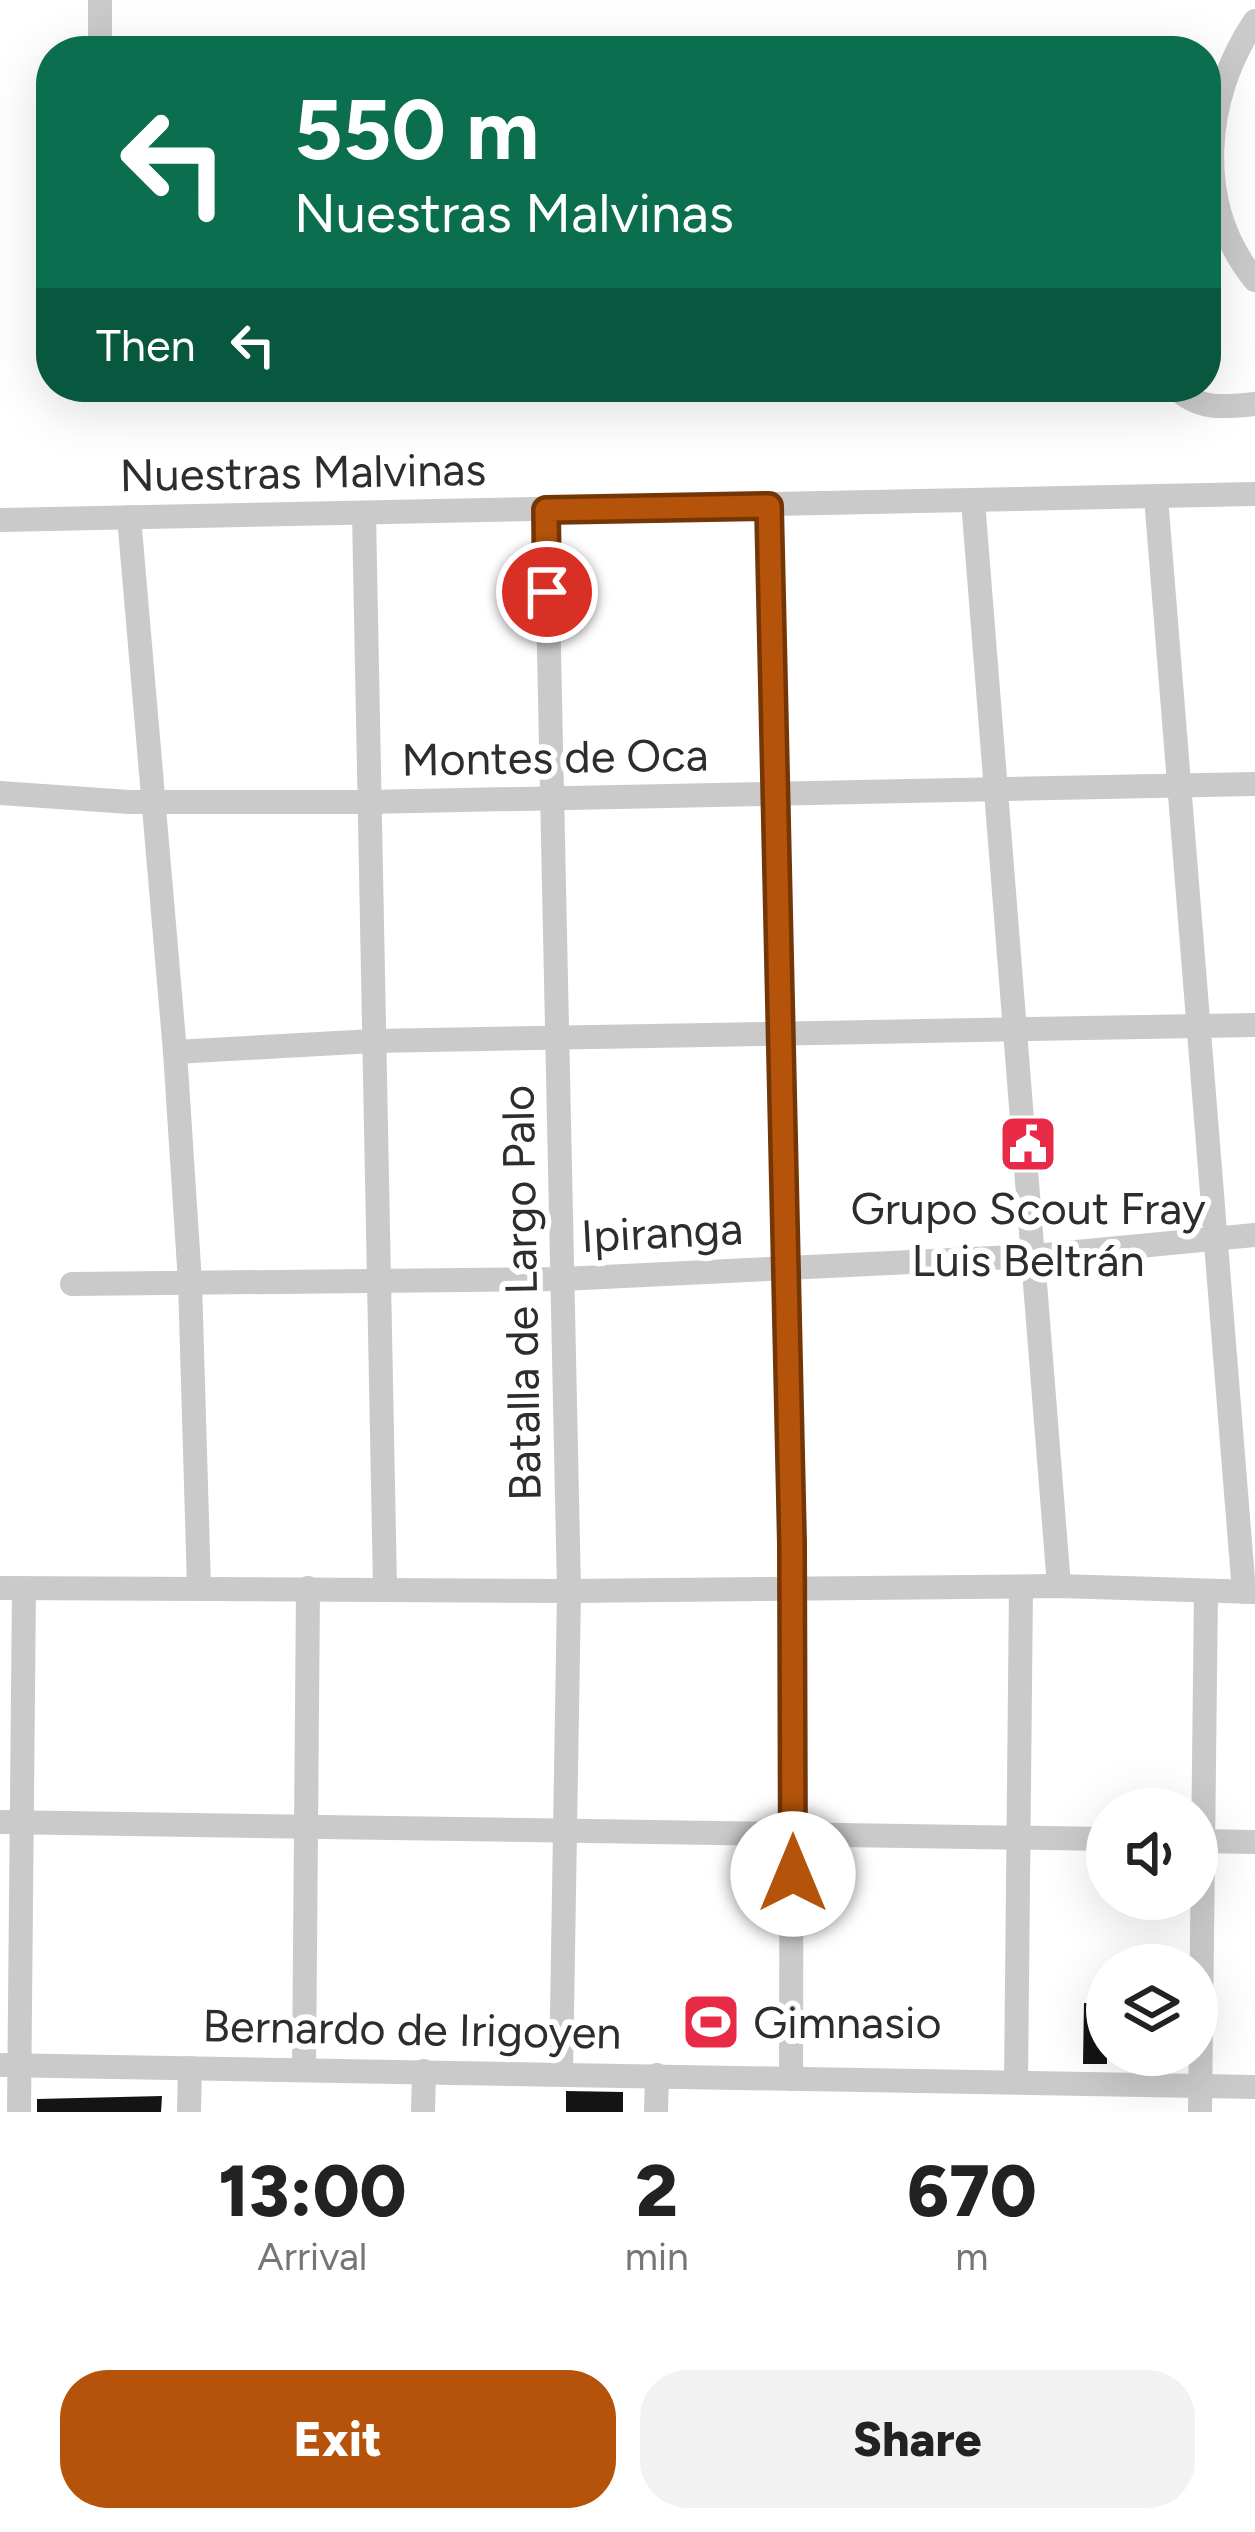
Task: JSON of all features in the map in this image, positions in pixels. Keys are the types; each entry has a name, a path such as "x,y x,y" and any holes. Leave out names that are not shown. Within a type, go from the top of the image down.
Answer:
{"street":[{"path":"100,0 100,36"},
{"path":"1221,87 1255,21"},
{"path":"1221,212 1255,280"},
{"path":"1196,402 1214,408 1255,404"},
{"name":"Nuestras Malvinas","path":"0,520 1255,494"},
{"path":"19,2112 9,2065 12,1588 569,1591 1059,1586 1250,1592 1156,497"},
{"path":"973,501 1059,1586"},
{"path":"769,506 792,1590 791,2079"},
{"name":"Batalla de Largo Palo","path":"546,510 569,1591 561,2074"},
{"path":"364,514 385,1587"},
{"path":"129,517 175,1052 190,1282 199,1587"},
{"name":"Montes de Oca","path":"0,793 152,802 368,802 1255,784"},
{"path":"175,1052 374,1041 1255,1025"},
{"name":"Ipiranga","path":"72,1284 562,1279 1035,1256 1255,1235"},
{"path":"1016,2082 1021,1587"},
{"path":"304,2070 308,1588"},
{"path":"1200,1788 1205,1592"},
{"path":"11,1822 1086,1839"},
{"path":"1218,1841 1255,1842"},
{"path":"1199,1920 1200,2112"},
{"name":"Bernardo de Irigoyen","path":"9,2065 1255,2087"},
{"path":"189,2112 190,2068"},
{"path":"423,2112 424,2071"},
{"path":"656,2112 657,2075"}],"building":[{"name":"Gimnasio","path":"699,1995 724,1995 724,2049 699,2050"},
{"path":"1084,2003 1086,2003 1086,2064"},
{"path":"566,2091 623,2092 623,2112 566,2112"},
{"path":"162,2096 161,2112 37,2112 37,2099"}],"place":[{"name":"Grupo Scout Fray Luis Beltrán","path":"1028,1144"},
{"name":"Gimnasio","path":"711,2022"}],"route":[{"path":"547,592 546,510 769,506 792,1544 793,1874"}]}
